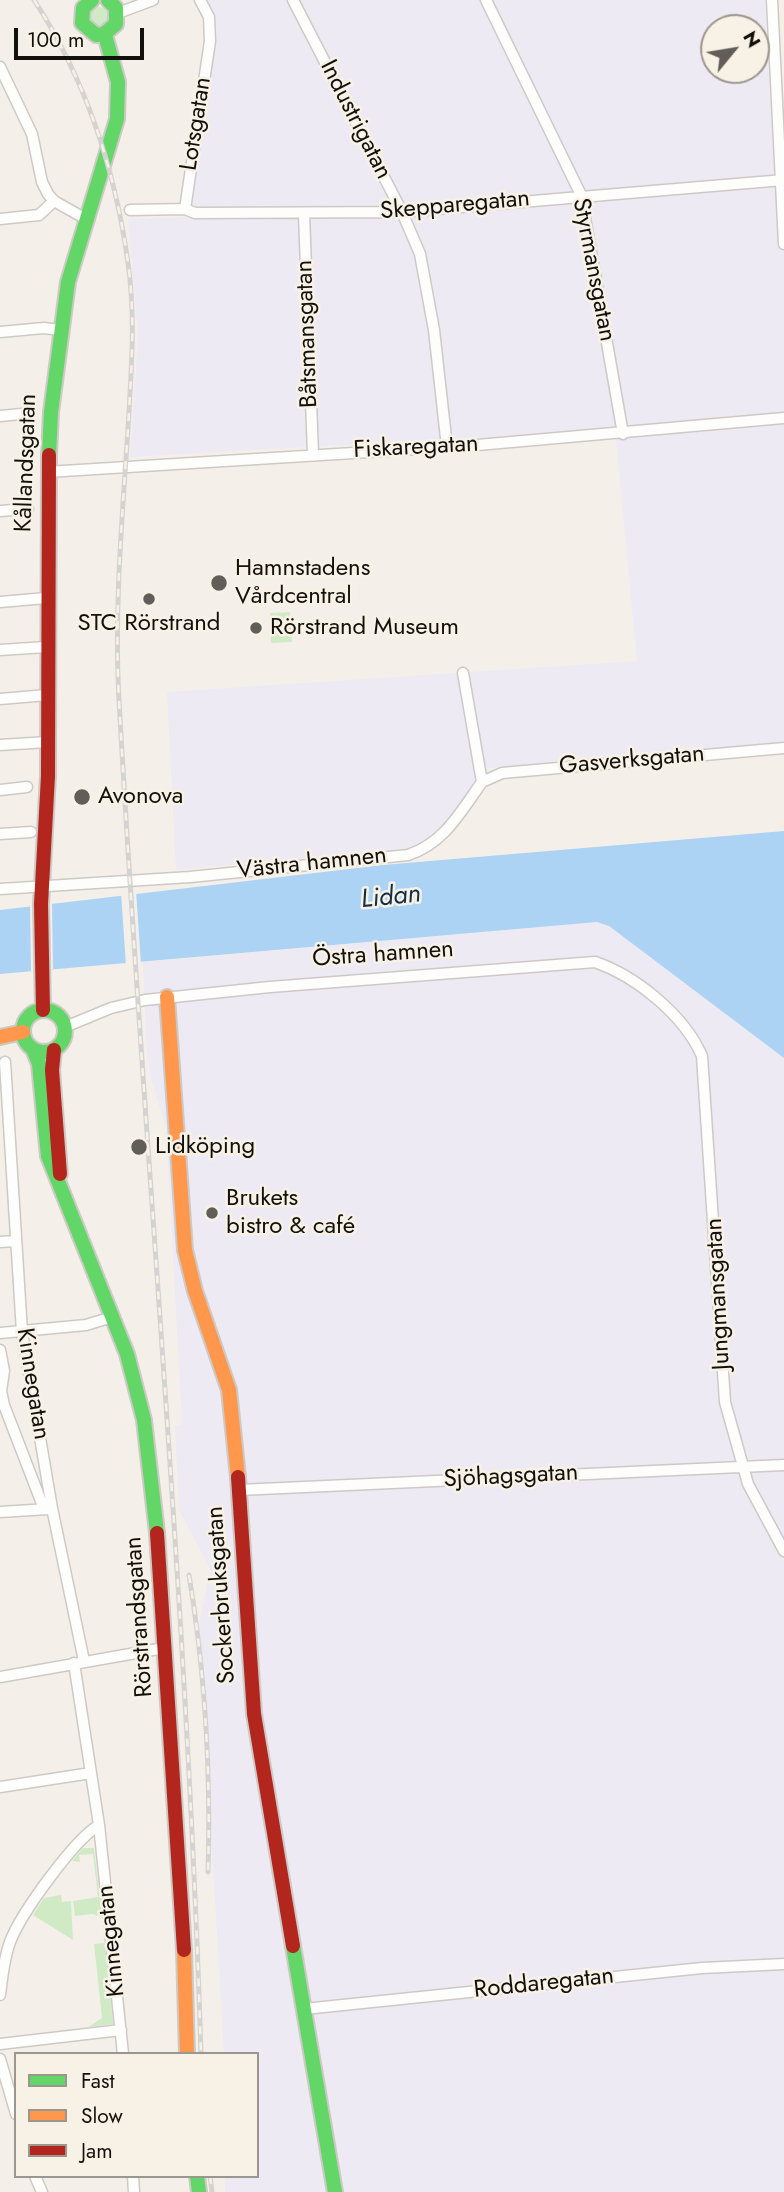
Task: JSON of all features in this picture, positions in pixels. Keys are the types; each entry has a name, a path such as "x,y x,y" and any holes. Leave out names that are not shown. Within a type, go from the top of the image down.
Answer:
{"main road":[{"path":"92,0 83,8 82,23 91,34 105,35 116,27 118,13 108,0"},
{"name":"Kållandsgatan","path":"43,1010 41,904 48,742 47,472 60,330 86,219 111,145 119,101 118,82 105,35"},
{"name":"Sockerbruksgatan","path":"167,997 185,1250 193,1291 231,1397 253,1703 335,2192"},
{"path":"43,1010 57,1014 65,1027 64,1040 54,1050 43,1053 33,1049 23,1032 27,1019 43,1010"},
{"path":"0,1037 23,1032"},
{"name":"Rörstrandsgatan","path":"33,1049 39,1064 48,1156 112,1317 137,1386 144,1420 157,1524 182,1901 187,2052"},
{"name":"Rörstrandsgatan","path":"54,1050 52,1070 62,1193"}],"street":[{"path":"118,13 153,0"},
{"name":"Lotsgatan","path":"185,209 211,41 209,17 200,0"},
{"name":"Industrigatan","path":"293,0 402,212 426,275 447,447"},
{"name":"Styrmansgatan","path":"486,0 581,195 623,434"},
{"path":"772,0 784,244"},
{"path":"0,67 33,134 42,181 54,201 86,219"},
{"name":"Skepparegatan","path":"130,210 185,209 195,214 402,212 782,180"},
{"path":"0,219 39,215 54,201"},
{"name":"Båtsmansgatan","path":"304,214 313,454"},
{"path":"0,332 44,328 60,330"},
{"path":"0,416 21,414"},
{"name":"Fiskaregatan","path":"47,472 447,447 623,434 784,418"},
{"path":"0,511 28,509"},
{"path":"0,602 46,598"},
{"path":"0,650 47,647"},
{"path":"463,673 482,782"},
{"path":"0,699 47,695"},
{"path":"0,745 48,742"},
{"name":"Gasverksgatan","path":"482,782 502,773 784,748"},
{"name":"Västra hamnen","path":"0,889 190,877 408,855 427,849 442,837 482,782"},
{"path":"0,790 27,787"},
{"path":"2,833 31,832"},
{"name":"Östra hamnen","path":"65,1027 127,1003 167,997 594,962 629,979 686,1029"},
{"name":"Jungmansgatan","path":"686,1029 702,1056 705,1074 725,1402 742,1468 784,1551"},
{"name":"Kinnegatan","path":"5,1062 5,1149 16,1241 22,1332 48,1509 79,1662 123,2052"},
{"path":"0,1242 16,1241"},
{"path":"0,1333 86,1325 112,1317"},
{"path":"0,1350 4,1371 1,1391 4,1405 48,1509 0,1512"},
{"name":"Sjöhagsgatan","path":"239,1490 784,1465"},
{"path":"0,1676 164,1648"},
{"path":"0,1787 91,1773"},
{"path":"0,1995 5,1939 52,1875 99,1825"},
{"name":"Roddaregatan","path":"304,2008 677,1971 784,1964"},
{"path":"0,2044 121,2030"},
{"path":"0,2059 14,2107"}],"shaded area":[{"path":"207,0 765,0 766,14 700,14 700,84 770,84 774,167 784,167 784,742 489,768 447,824 429,842 414,848 176,870 167,692 637,661 615,430 130,457 138,337 128,219 187,217 216,29"},
{"path":"596,922 609,926 784,1058 784,2192 225,2192 225,2178 259,2178 259,2052 224,2052 199,1625 210,1569 179,1510 175,1426 182,1425 166,1128 151,1079 146,1043 143,962"}],"green space":[{"path":"99,7 106,10 109,17 106,24 99,27 92,24 89,17 92,10"},
{"path":"290,612 292,642 271,643 270,613"},
{"path":"83,1848 94,1848 102,1918 93,1914 75,1916 73,1901 98,1897 93,1854 79,1855 80,1862 72,1861"},
{"path":"61,1895 62,1902 71,1901 73,1940 33,1915 44,1898"},
{"path":"105,1943 113,2024 88,2027 102,2018 94,1944"},
{"path":"296,2015 300,2016 332,2192 326,2192"}],"water":[{"name":"Lidan","path":"784,831 784,1058 609,926 597,922 0,974 0,910 383,865"}],"pier":[{"path":"136,890 141,965 126,966 121,892"},
{"path":"52,903 53,969 31,971 30,905"}],"railway":[{"path":"34,0 69,62 96,126 115,194 130,284 131,367 118,599 119,700 186,1715 201,2052"},
{"path":"189,1575 206,1723 208,1872"},
{"path":"210,2178 212,2192"}],"traffic: fast":[{"path":"92,0 83,8 82,23 96,35 104,34 116,24 116,8 108,0"},
{"path":"49,455 51,412 68,282 117,119 118,82 105,35"},
{"path":"44,1010 59,1016 65,1031 59,1046 44,1052 29,1046 23,1031 29,1016 44,1010"},
{"path":"33,1049 39,1064 48,1156 127,1354 144,1420 157,1533"},
{"path":"293,1946 335,2192"},
{"path":"197,2178 199,2192"}],"traffic: slow":[{"path":"167,997 185,1250 195,1291 229,1390 238,1477"},
{"path":"0,1037 23,1032"},
{"path":"184,1950 187,2052"}],"traffic: jam":[{"path":"43,1010 41,904 48,776 49,455"},
{"path":"54,1050 52,1070 60,1174"},
{"path":"238,1477 254,1714 293,1946"},
{"path":"157,1533 184,1950"}],"place":[{"name":"Hamnstadens Vårdcentral","path":"219,583"},
{"name":"STC Rörstrand","path":"149,599"},
{"name":"Rörstrand Museum","path":"256,628"},
{"name":"Avonova","path":"82,797"},
{"name":"Lidköping","path":"139,1147"},
{"name":"Brukets bistro & café","path":"212,1213"}]}
